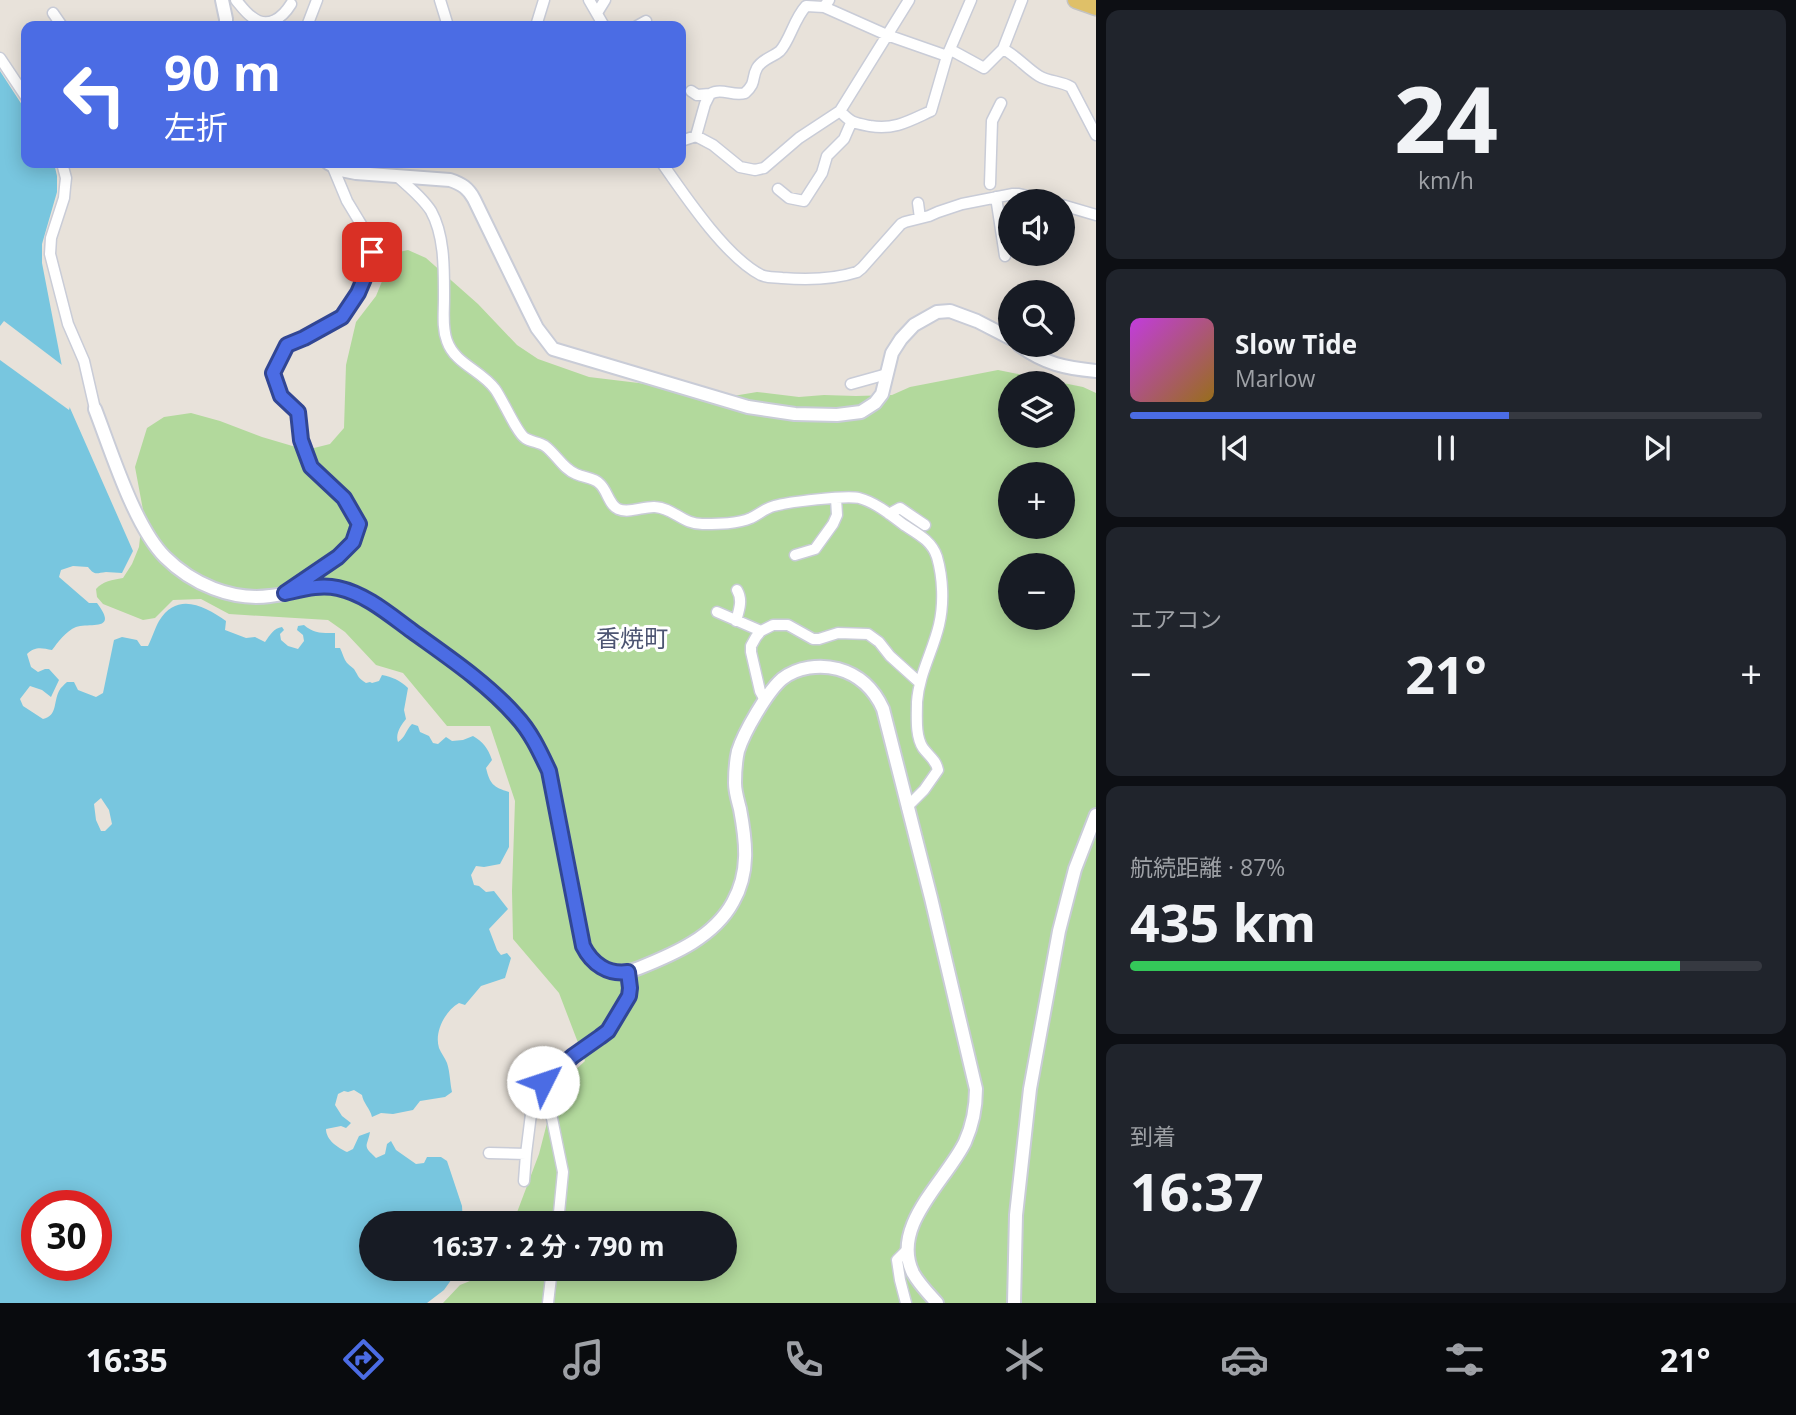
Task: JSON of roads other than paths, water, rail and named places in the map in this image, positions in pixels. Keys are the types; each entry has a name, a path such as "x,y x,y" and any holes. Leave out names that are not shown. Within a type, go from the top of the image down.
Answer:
{"main road":[{"path":"1076,0 1096,7"}],"street":[{"path":"222,0 226,21"},
{"path":"236,0 253,18 260,21"},
{"path":"309,21 317,0"},
{"path":"440,0 446,21"},
{"path":"538,21 544,0"},
{"path":"589,0 601,21"},
{"path":"597,13 605,0"},
{"path":"686,139 696,136 713,145 740,167 755,170 764,168 799,138 841,111 909,0"},
{"path":"841,111 851,123 890,128 931,111 949,53 971,0"},
{"path":"691,91 697,95 722,90 736,95 745,93 754,82 757,68 780,50 806,6 826,3 887,34 949,53 984,68 1003,49 1022,0"},
{"path":"272,21 281,17 291,4"},
{"path":"53,13 59,21"},
{"path":"1003,49 1015,55 1041,77 1066,83 1071,87 1096,135"},
{"path":"0,58 21,90"},
{"path":"696,136 710,94"},
{"path":"990,184 992,121 1001,103"},
{"path":"778,189 789,198 804,201 822,173 827,156 844,139 851,123"},
{"path":"63,168 66,178 64,198 51,238 50,254 68,324 84,361 95,409 134,507 149,536 164,556 201,583 223,592 244,597 271,596 321,586 349,591 373,603 474,677 516,716 537,745 549,771 583,946 588,957 596,964 619,973 669,956 708,932 733,904 746,863 746,846 735,783 738,752 765,700 784,677 814,667 831,667 867,683 877,695 883,709 976,1089 974,1118 963,1145 916,1217 909,1233 909,1262 920,1283 937,1303"},
{"path":"285,593 338,557 353,542 359,524 344,498 311,467 301,440 298,412 281,396 273,373 287,345 342,317 358,293 369,267 372,252 370,239 347,201 332,168"},
{"path":"337,168 356,173 450,180 466,187 484,216 537,328 553,349 748,407 795,414 837,415 866,410 882,394 892,353 915,325 937,312 950,311 998,332"},
{"path":"666,168 743,264 765,276 817,279 857,272 901,224 962,204 996,197 998,210"},
{"path":"398,177 425,203 439,231 444,275 444,327 449,346 461,361 489,382 520,434 542,444 574,474 596,480 614,506 627,510 655,507 666,509 691,523 701,524 738,522 776,505 858,498 889,514 933,547 942,575 942,612 917,699 919,737 937,770 924,790 907,807"},
{"path":"918,203 920,218"},
{"path":"1075,209 1096,215"},
{"path":"1038,357 1061,367 1096,371"},
{"path":"851,384 887,373"},
{"path":"795,555 815,548 833,524 837,515 836,498"},
{"path":"889,514 900,508 925,525"},
{"path":"736,621 740,609 737,590"},
{"path":"717,612 761,631"},
{"path":"765,700 760,691 751,652 753,641 761,631 773,625 788,625 813,639 838,633 868,634 920,683"},
{"path":"1014,1303 1016,1215 1030,1089 1059,931 1075,869 1096,815"},
{"path":"524,1181 536,1090 573,1056 608,1031 629,996 628,972"},
{"path":"543,1082 563,1172 559,1211"},
{"path":"489,1153 526,1154"},
{"path":"906,1303 897,1261 908,1249"},
{"path":"548,1303 551,1281"}],"water":[{"path":"0,71 21,103 21,168 55,168 57,192 42,244 42,263 70,408 133,551 122,573 96,573 88,567 73,566 61,570 59,577 89,603 97,603 103,612 104,622 76,627 62,637 52,650 42,648 27,654 31,667 38,672 49,669 59,680 51,697 30,686 20,699 23,706 43,719 48,717 53,712 59,691 67,682 74,682 78,690 96,697 103,693 114,640 122,637 137,640 141,646 148,646 166,612 174,606 191,604 209,610 226,621 225,630 246,638 255,637 265,642 274,630 282,627 284,630 280,634 281,640 298,649 304,641 303,635 297,630 298,626 335,633 335,648 340,648 346,661 363,681 379,681 382,675 396,679 408,688 404,710 406,719 400,727 398,742 412,724 418,726 420,732 429,736 433,743 438,744 446,737 452,741 473,736 489,752 492,760 486,768 489,778 493,784 509,792 509,847 500,864 476,866 471,875 474,885 486,892 494,891 508,909 489,929 497,950 501,955 507,953 511,958 505,978 481,986 465,1005 459,1003 449,1011 442,1022 438,1042 448,1066 452,1092 445,1097 420,1101 413,1110 393,1114 381,1113 372,1117 362,1095 354,1090 344,1091 338,1094 335,1105 351,1123 346,1128 341,1126 326,1129 330,1140 347,1152 353,1149 359,1136 370,1132 367,1146 376,1158 385,1154 387,1144 391,1141 396,1150 416,1164 424,1163 427,1157 441,1157 447,1161 462,1211 359,1211 359,1281 450,1281 444,1290 427,1303 0,1303","holes":["101,798 109,810 112,824 105,831 101,831 96,820 94,804"]}],"district":[{"name":"香焼町","path":"632,637"}]}
